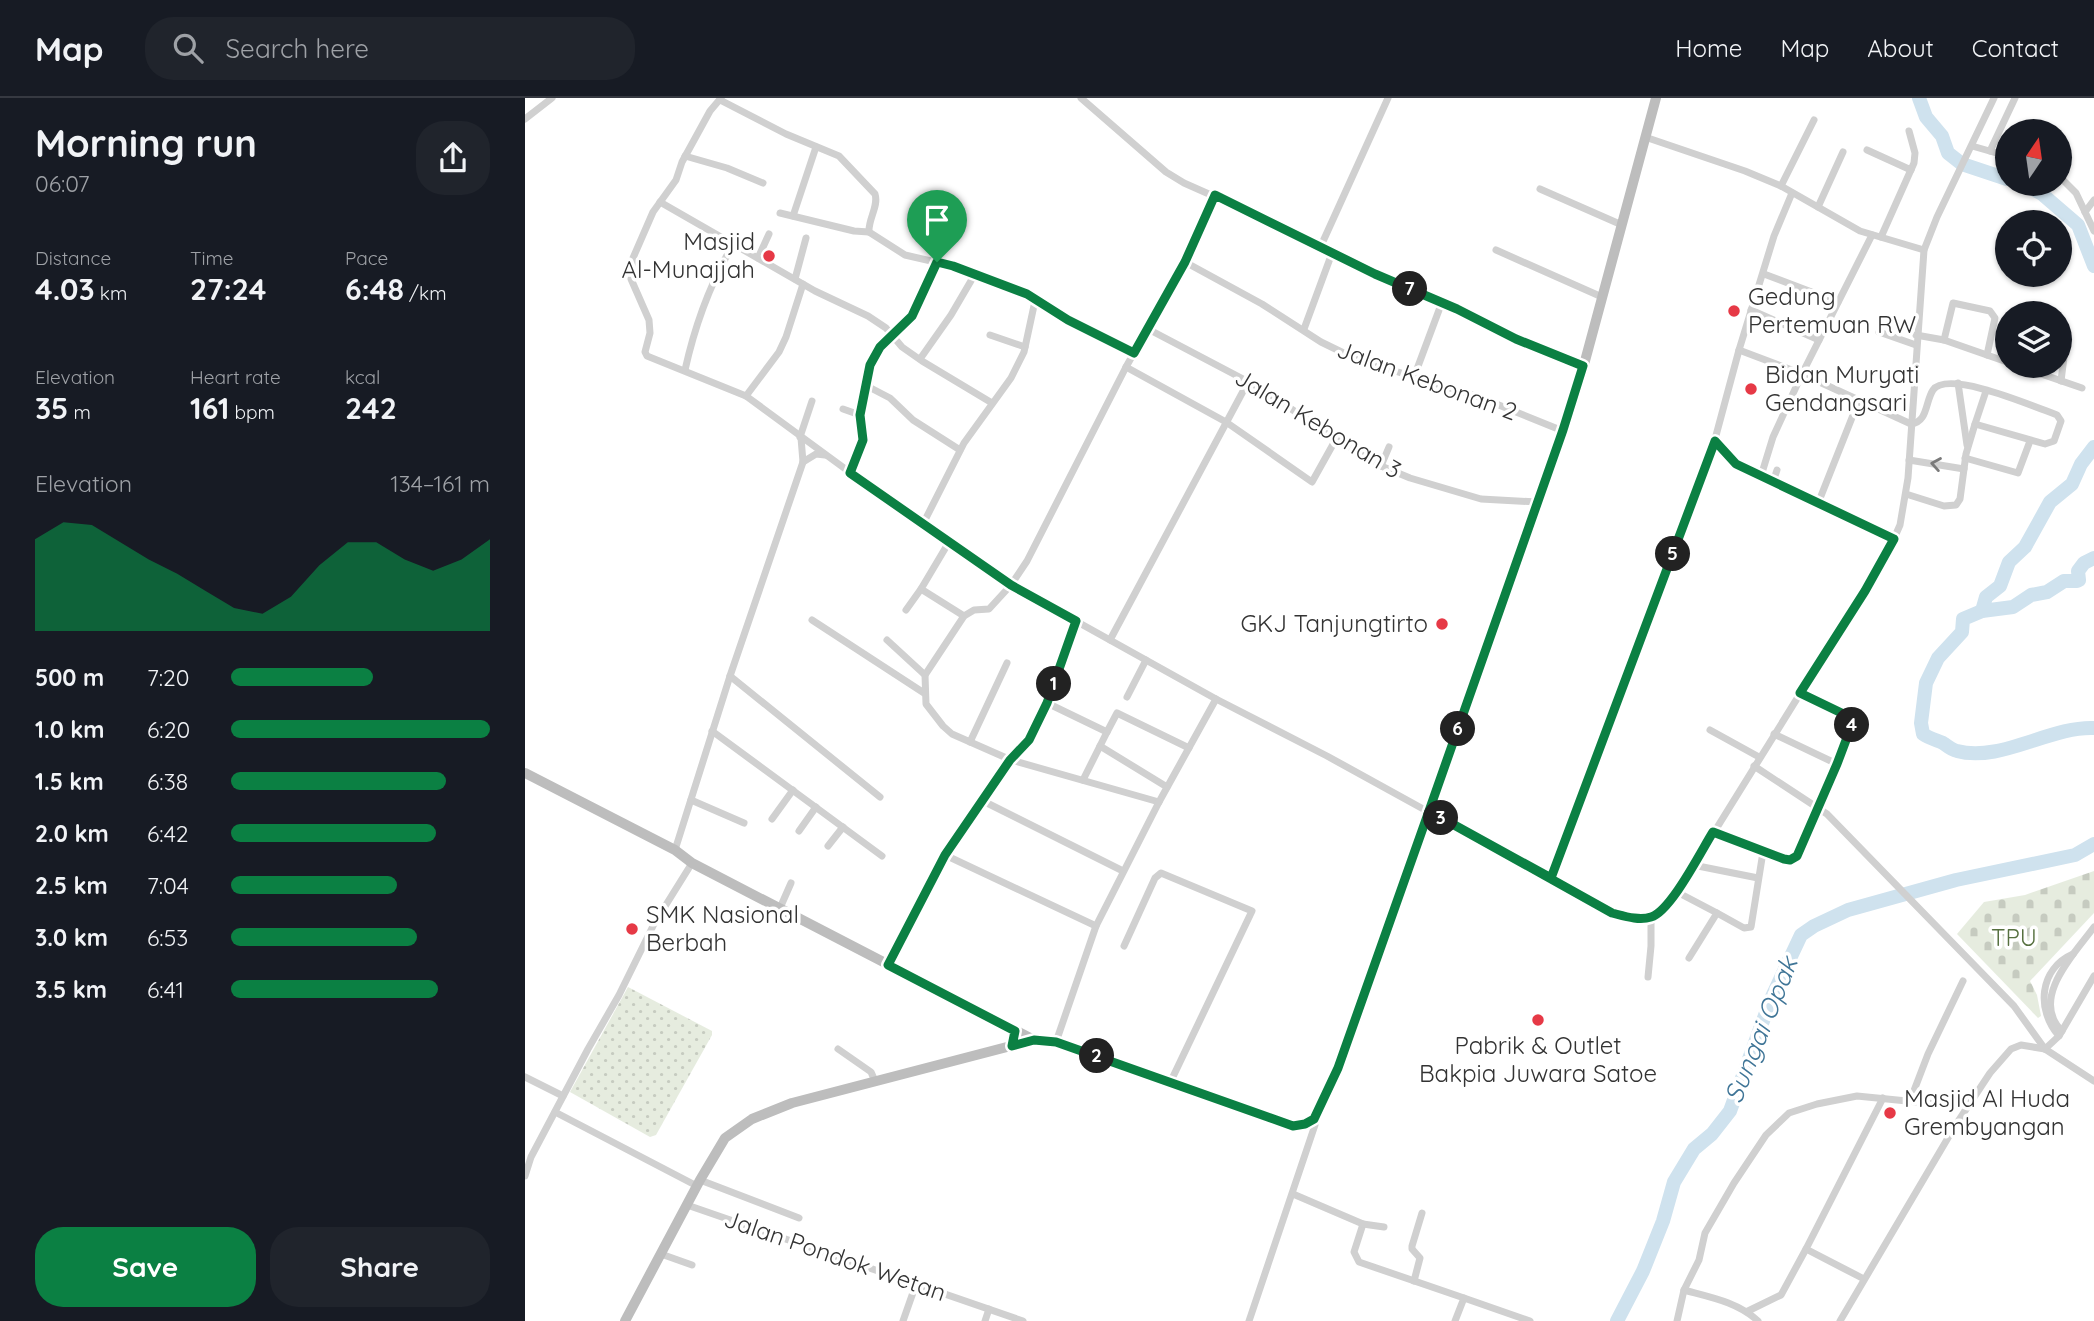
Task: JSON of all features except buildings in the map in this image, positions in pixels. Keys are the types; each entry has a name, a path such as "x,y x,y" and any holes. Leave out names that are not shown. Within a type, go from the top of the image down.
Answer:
{"street":[{"path":"525,119 552,98"},
{"path":"1081,98 1166,172 1184,183 1215,195 1320,248 1442,302 1516,339 1583,366"},
{"path":"1320,248 1388,98"},
{"path":"1249,1321 1293,1195 1315,1125 1314,1119 1338,1068 1563,430 1656,98"},
{"path":"869,232 869,222 877,198 839,156 786,134 721,99 685,156 677,180 660,201 640,238 633,258 631,279 649,320 650,333 645,354 651,359 746,396 826,456 1011,585 1612,913 1631,918 1651,917 1677,892 1865,591 1894,539 1906,494 1924,250 1994,98"},
{"path":"1990,151 2015,98"},
{"path":"1781,186 1814,120"},
{"path":"1761,476 1773,437 1802,374 1838,302 1877,236 1911,170 1916,157 1909,131"},
{"path":"1645,137 1781,186 1860,231 1924,250"},
{"path":"793,216 816,147"},
{"path":"1971,149 1995,152"},
{"path":"1867,150 1911,170"},
{"path":"1818,207 1843,152"},
{"path":"685,156 727,168 763,183"},
{"path":"1540,189 1622,225"},
{"path":"2072,189 2094,231"},
{"path":"1551,878 1715,441 1751,310 1774,236 1792,193"},
{"path":"1159,802 1010,760 952,734 926,704 925,676 964,616 971,611 989,609 1011,585 1027,561 1126,368 1185,262 1215,195"},
{"path":"2085,212 2094,200"},
{"path":"660,201 799,282 868,316 920,359 992,403"},
{"path":"780,213 854,231 869,232 905,255 975,274 1027,294 1068,320 1134,353"},
{"path":"758,258 769,234"},
{"path":"746,396 779,352 786,337 806,238"},
{"path":"685,370 703,304 734,243"},
{"path":"1496,250 1602,297"},
{"path":"1304,329 1332,253"},
{"path":"850,473 863,440 860,415 865,385 875,355 912,316 937,262"},
{"name":"Jalan Kebonan 2","path":"1185,262 1304,329 1321,342 1356,359 1479,397 1563,430"},
{"path":"920,359 975,274"},
{"path":"1764,274 1838,302"},
{"path":"923,524 960,450 1011,378 1025,347 1035,301"},
{"path":"1414,377 1442,302"},
{"path":"1944,340 1953,303 1990,311 1995,317 1987,355"},
{"path":"1751,310 1819,340"},
{"name":"Jalan Kebonan 3","path":"1148,329 1277,398 1381,466 1410,478 1481,499 1538,502"},
{"path":"1879,332 1916,345"},
{"path":"990,335 1025,347"},
{"path":"1916,335 1944,340 1995,358"},
{"path":"1739,350 1802,374 1911,424 1916,424 1923,418 1935,388 1943,383 1958,383 1986,391 2059,416 2061,421 2052,443 2045,444 1975,424"},
{"path":"1126,368 1226,422 1312,482 1336,439"},
{"path":"2052,378 2082,388"},
{"path":"1110,640 1248,382"},
{"path":"1958,383 1967,449"},
{"path":"865,385 890,398 913,420 960,450"},
{"path":"1906,494 1944,506 1956,505 1963,489 1967,449 1986,391"},
{"path":"1819,501 1859,400"},
{"path":"675,850 730,676 803,462 800,437 813,401"},
{"path":"843,409 860,415"},
{"path":"1715,441 1736,464 1819,501 1894,539"},
{"path":"1965,458 2018,473 2030,441"},
{"path":"1381,466 1388,447"},
{"path":"803,462 816,454 826,456"},
{"path":"1909,460 1963,469"},
{"path":"1773,482 1777,470"},
{"path":"906,610 949,542"},
{"path":"921,589 964,616"},
{"path":"812,620 924,693"},
{"path":"888,965 945,855 1010,760 1029,740 1047,703 1076,621"},
{"path":"887,640 925,676"},
{"path":"1127,697 1146,660"},
{"path":"971,742 1007,663"},
{"path":"730,676 880,797"},
{"path":"1713,832 1763,852 1794,859 1837,764 1854,719 1800,693"},
{"path":"1056,1042 1096,926 1159,802 1216,699"},
{"path":"1047,703 1107,732"},
{"path":"1083,780 1117,713 1189,748"},
{"path":"1710,730 1759,757"},
{"path":"712,731 882,856"},
{"path":"1775,734 1837,764"},
{"path":"1100,746 1167,788"},
{"path":"1754,766 1818,807 2014,1006 2045,1049 2094,1081"},
{"path":"525,773 675,850 692,863 1034,1040 1056,1042 1293,1126 1314,1119"},
{"path":"772,818 793,790"},
{"path":"691,800 744,823"},
{"path":"983,801 1123,871"},
{"path":"799,831 816,807"},
{"path":"828,846 843,827"},
{"path":"1677,892 1744,928 1750,928 1763,852"},
{"path":"945,855 1096,926"},
{"path":"525,1177 531,1157 619,995 654,924 692,863"},
{"path":"1693,865 1758,878"},
{"path":"1124,946 1155,878 1161,873 1252,911 1170,1083"},
{"path":"779,908 791,883"},
{"path":"1689,958 1717,913"},
{"path":"1648,978 1651,917"},
{"path":"2060,1033 2049,1026 2046,1017 2045,985 2060,962 2074,954 2094,927"},
{"path":"2045,1049 2060,1033 2094,976"},
{"path":"1910,1101 1928,1054 1963,981"},
{"path":"1012,1046 1015,1031"},
{"path":"625,1321 698,1183 725,1138 752,1119 792,1103 1034,1040"},
{"path":"1840,1321 1990,1073 2011,1049 2021,1045 2045,1049"},
{"path":"838,1049 871,1072 875,1081"},
{"path":"525,1077 563,1096"},
{"path":"1677,1321 1699,1260 1705,1233 1766,1135 1789,1113 1857,1096 1967,1107"},
{"path":"1748,1311 1781,1295 1883,1098"},
{"path":"555,1112 698,1183 799,1218"},
{"path":"1293,1195 1363,1224 1384,1227"},
{"name":"Jalan Pondok Wetan","path":"687,1205 1023,1321"},
{"path":"1414,1281 1420,1258 1412,1246 1422,1213"},
{"path":"1363,1224 1354,1252 1357,1260 1531,1321"},
{"path":"1806,1249 1864,1279"},
{"path":"661,1254 692,1265"},
{"path":"903,1321 916,1284"},
{"path":"1686,1291 1734,1305 1748,1311 1755,1320"},
{"path":"1455,1321 1464,1298"},
{"path":"985,1321 989,1309"}],"green space":[{"name":"TPU","path":"2094,871 2094,913 2030,981 2037,995 2041,1016 2038,1018 1957,934 1984,902 2025,895"},
{"path":"628,987 712,1031 656,1135 650,1137 570,1092"}],"waterway":[{"path":"1919,98 1926,117 1942,136 1948,153 1962,164 1995,175"},
{"path":"2044,196 2078,225 2094,266"},
{"path":"1982,611 1986,597 2000,586 2009,562 2025,547 2050,502 2072,484 2081,464 2094,447"},
{"name":"Sungai Opak","path":"2094,558 2084,563 2078,571 2077,581 2064,581 2047,592 2031,595 2013,607 1982,611 1963,619 1962,632 1938,658 1926,683 1921,723 1923,734 1955,750 1973,753 2007,748 2060,732 2094,728"},
{"name":"Sungai Opak","path":"1617,1321 1643,1271 1663,1221 1674,1182 1694,1149 1712,1134 1730,1111 1771,999 1801,935 1848,910 1956,880 2075,855 2094,844"}],"place":[{"name":"Masjid Al-Munajjah","path":"769,256"},
{"name":"Gedung Pertemuan RW","path":"1734,311"},
{"name":"Bidan Muryati Gendangsari","path":"1751,389"},
{"name":"GKJ Tanjungtirto","path":"1442,624"},
{"name":"SMK Nasional Berbah","path":"632,929"},
{"name":"Pabrik & Outlet Bakpia Juwara Satoe","path":"1538,1020"},
{"name":"Masjid Al Huda Grembyangan","path":"1890,1113"}],"route":[{"path":"937,262 912,316 880,347 870,365 860,415 863,440 850,473 1011,585 1076,621 1043,714 1029,740 1010,760 945,855 888,965 1015,1031 1012,1046 1034,1040 1056,1042 1293,1126 1314,1119 1320,1110 1338,1068 1429,811 1551,878 1612,913 1631,918 1651,917 1659,912 1677,892 1713,832 1784,859 1790,860 1797,856 1854,719 1800,693 1865,591 1894,539 1819,501 1736,464 1715,441 1551,878 1490,845 1429,811 1583,366 1516,339 1457,309 1375,274 1215,195 1185,262 1134,353 1068,320 1027,294 937,262"}]}
